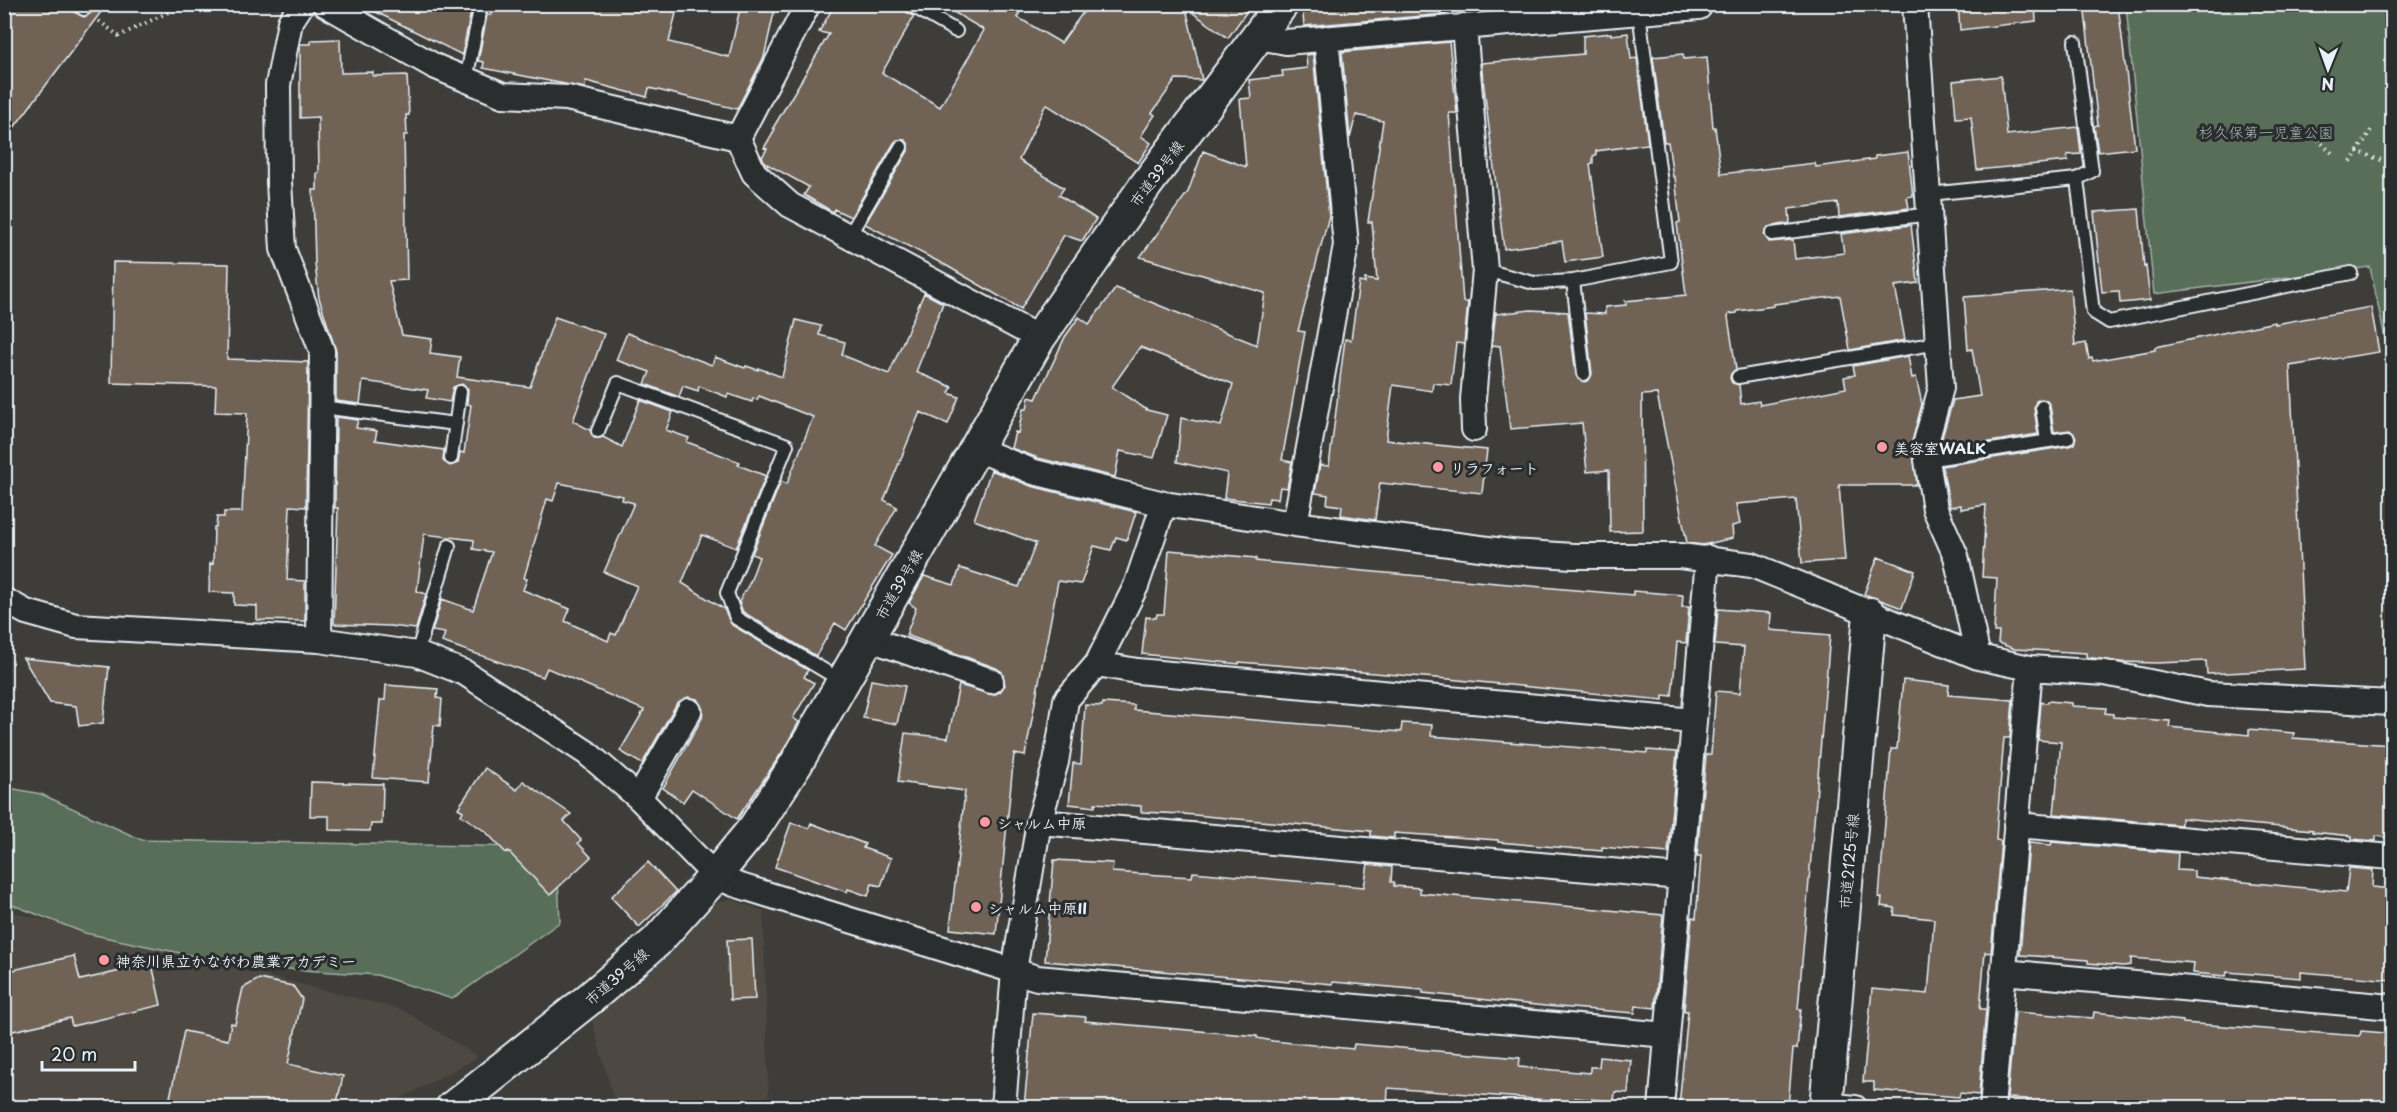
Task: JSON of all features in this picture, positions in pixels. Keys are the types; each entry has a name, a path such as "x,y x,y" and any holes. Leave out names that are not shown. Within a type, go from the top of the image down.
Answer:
{"street":[{"path":"302,4 290,22 278,85 279,182 283,249 322,351 319,640"},
{"path":"325,4 434,66 503,95 567,98 738,138"},
{"path":"738,138 808,4"},
{"name":"市道39号線","path":"452,1107 588,1000 656,942 755,827 796,764 1039,338 1146,185 1282,4"},
{"path":"1915,4 1941,388 1926,442 1927,460 1935,509 1956,556 1978,657"},
{"path":"1259,37 1286,42 1699,7"},
{"path":"1464,26 1485,270 1473,399 1474,429"},
{"path":"1295,524 1346,245 1326,38"},
{"path":"738,138 754,173 790,205 1039,338"},
{"path":"977,449 1034,472 1164,504 1295,524 1511,552 1573,556 1680,556 1752,565 1978,657 2030,668 2105,673 2208,694 2392,703"},
{"path":"1003,1107 1014,971 1039,822 1056,762 1066,700 1097,664 1136,586 1164,504"},
{"path":"1661,1107 1708,558"},
{"path":"4,600 26,612 76,626 319,640 417,654 465,673 587,753 639,798 715,876 734,884 1037,978 1667,1035"},
{"name":"市道2125号線","path":"1836,1107 1870,614"},
{"path":"867,638 992,681"},
{"path":"1097,664 1137,671 1694,721"},
{"path":"1992,1107 2030,668"},
{"path":"639,798 689,711"},
{"path":"1039,822 1681,877"},
{"path":"2016,825 2392,857"},
{"path":"2003,972 2392,1007"}],"lane":[{"path":"466,80 481,4"},
{"path":"909,4 956,31"},
{"path":"1485,270 1534,283 1573,280 1671,262 1639,12"},
{"path":"1772,234 2077,179 2092,171 2075,42"},
{"path":"849,236 901,147"},
{"path":"2077,179 2093,312 2109,322 2351,273"},
{"path":"1573,280 1584,374"},
{"path":"1738,377 1938,343"},
{"path":"598,431 618,383 788,445 727,593 736,618 843,682"},
{"path":"451,458 460,392"},
{"path":"321,407 456,424"},
{"path":"2042,407 2047,441"},
{"path":"1927,460 2068,438"},
{"path":"417,654 449,546"}],"path":[{"path":"80,7 119,36 185,4"},
{"path":"2351,162 2373,127"},
{"path":"2309,131 2335,156"},
{"path":"2357,152 2392,162"}],"shaded area":[{"path":"730,899 763,911 769,1107 616,1107 591,1017 716,903"},
{"name":"神奈川県立かながわ農業アカデミー","path":"4,910 403,1010 478,1057 385,1107 5,1107"}],"green space":[{"name":"杉久保第一児童公園","path":"2126,5 2392,5 2392,371 2370,267 2154,294"},
{"path":"4,787 41,794 142,840 535,847 557,855 560,922 452,999 377,975 242,966 85,933 5,902"}],"building":[{"path":"4,4 69,4 72,11 84,17 91,13 91,4 107,4 4,141"},
{"path":"360,4 426,4 471,12 462,55"},
{"path":"493,4 659,4 677,9 669,42 729,57 741,4 776,4 764,57 737,109 649,88 647,97 586,81 585,88 483,68 484,62 478,61 487,15 491,15"},
{"path":"835,4 901,4 904,11 914,16 882,73 940,107 984,30 940,4 1025,4 1017,17 1061,43 1089,4 1252,4 1228,38 1186,8 1202,80 1176,79 1152,113 1155,115 1141,136 1151,143 1138,163 1046,104 1019,160 1064,188 1059,195 1096,219 1082,241 1064,235 1021,309 947,266 865,224 908,151 908,143 905,140 897,140 894,143 851,217 834,209 833,212 804,195 809,187 765,163 762,157 767,149 764,148 775,129 773,128 829,34 819,32"},
{"path":"1302,4 1445,4 1446,14 1304,26"},
{"path":"1958,4 2035,4 2036,21 1960,30"},
{"path":"2084,4 2118,4 2135,148 2098,152 2094,126 2098,125"},
{"path":"1611,33 1611,35 1628,33 1631,59 1637,58 1648,144 1596,151 1596,155 1593,156 1593,163 1590,164 1603,257 1565,262 1562,241 1504,249 1481,63 1583,54 1583,36"},
{"path":"340,39 341,73 373,72 373,76 407,75 409,115 406,115 407,135 404,135 407,280 389,281 402,335 432,339 430,353 460,357 457,377 530,387 555,317 604,334 573,421 590,430 594,438 603,437 622,447 640,400 673,412 666,430 689,438 687,442 740,462 738,465 766,476 736,548 702,535 682,583 724,609 732,625 808,670 804,677 814,683 793,718 799,722 781,754 737,819 692,789 683,802 663,788 702,718 703,710 697,699 688,697 677,703 642,764 620,751 644,710 547,668 543,677 442,642 445,633 432,631 442,599 473,610 492,552 473,549 474,540 424,534 417,591 426,594 416,629 334,624 338,508 335,508 336,417 358,420 356,428 377,431 375,440 444,450 443,461 450,466 458,463 460,452 464,453 471,405 467,404 468,389 462,384 453,387 450,402 426,398 428,390 363,381 360,404 336,401 336,351 319,298 315,264 313,190 317,190 317,173 319,173 318,117 300,118 300,44 311,44 311,40","holes":["559,483 623,496 622,500 634,503 604,572 637,586 616,635 611,633 608,641 565,621 570,609 523,590 527,579 524,578 547,499 553,501"]},
{"path":"1449,42 1457,113 1449,113 1463,302 1468,302 1464,344 1456,343 1451,385 1433,383 1432,391 1393,385 1386,440 1487,450 1482,493 1380,483 1375,520 1341,515 1342,506 1327,504 1328,495 1315,493 1320,465 1329,466 1345,339 1351,340 1359,282 1365,283 1365,279 1377,281 1372,222 1368,222 1383,121 1356,115 1350,138 1342,52"},
{"path":"1313,54 1329,216 1298,331 1305,332 1282,460 1292,462 1287,488 1280,487 1278,499 1269,498 1268,503 1224,498 1227,473 1177,462 1181,418 1221,426 1233,384 1140,347 1112,387 1147,410 1167,415 1154,458 1120,451 1115,477 1038,458 1011,448 1015,432 1018,433 1023,409 1027,409 1029,397 1036,399 1065,337 1079,317 1089,324 1116,288 1257,345 1265,293 1140,257 1188,192 1203,151 1246,167 1240,99 1251,98 1249,80 1283,76 1282,71 1307,68 1306,55"},
{"path":"1683,54 1684,59 1707,57 1713,127 1715,127 1721,174 1815,163 1816,167 1908,152 1913,196 1907,197 1909,208 1839,217 1838,203 1789,209 1790,223 1768,227 1764,234 1769,242 1793,240 1795,259 1844,253 1841,234 1911,225 1918,283 1895,286 1905,340 1850,350 1840,296 1774,304 1774,306 1737,311 1737,313 1729,314 1728,317 1736,369 1730,378 1732,383 1739,385 1741,404 1759,401 1760,405 1846,388 1844,377 1855,375 1853,366 1908,356 1912,378 1916,377 1922,404 1912,442 1917,485 1839,485 1845,560 1802,563 1796,499 1736,504 1740,524 1732,526 1733,538 1703,545 1687,543 1657,394 1642,395 1643,531 1610,532 1609,470 1587,472 1582,423 1510,429 1500,346 1492,345 1496,311 1496,314 1531,310 1568,312 1576,375 1584,382 1589,380 1592,374 1585,313 1605,314 1605,307 1626,305 1625,301 1686,295 1677,223 1680,222 1675,177 1673,177 1668,142 1664,142 1653,57"},
{"path":"2001,76 2007,135 2078,127 2081,154 2067,155 2068,161 1977,170 1971,117 1956,118 1953,81"},
{"path":"2139,209 2144,267 2146,266 2150,300 2120,303 2119,291 2102,292 2094,212"},
{"path":"113,262 229,264 227,359 308,362 306,507 290,506 287,580 305,581 305,621 257,620 257,606 234,605 234,593 209,592 210,563 213,564 214,527 216,527 217,517 224,517 224,512 242,512 247,413 215,412 216,386 111,383"},
{"path":"2070,289 2075,345 2086,343 2089,359 2092,358 2093,361 2155,350 2155,347 2275,322 2275,324 2371,307 2379,352 2290,366 2305,669 2207,674 2206,661 2120,662 2086,657 2086,653 2015,649 1998,643 1999,632 1994,632 1997,578 1982,577 1986,505 1961,509 1961,505 1950,507 1942,466 2069,446 2074,444 2076,437 2070,430 2054,432 2050,405 2046,400 2041,399 2036,401 2034,408 2038,434 1941,450 1940,444 1953,400 1980,396 1972,349 1968,350 1964,297"},
{"path":"924,293 943,303 916,372 952,387 949,393 959,397 948,424 920,412 884,500 897,507 875,546 892,555 846,630 835,623 816,656 743,612 739,602 750,582 759,557 752,554 781,481 787,484 813,417 759,396 757,400 753,398 752,402 728,394 727,397 699,386 698,391 683,386 679,397 645,384 650,372 616,360 627,333 712,365 715,357 745,368 746,366 758,370 758,368 782,377 796,320 821,326 819,335 845,342 842,355 889,374"},
{"path":"991,470 1031,486 1136,512 1127,540 1116,537 1111,550 1094,546 1081,584 1058,581 1025,756 1014,754 996,934 950,929 965,791 898,782 905,733 948,738 959,685 993,695 1000,692 1005,685 1002,672 996,668 906,635 916,608 909,603 924,576 954,585 960,568 1019,587 1036,543 974,520"},
{"path":"1169,550 1256,558 1256,561 1264,562 1564,589 1633,595 1633,591 1683,595 1682,607 1689,607 1686,643 1677,642 1672,696 1663,695 1663,700 1448,679 1239,662 1239,664 1142,654 1146,617 1156,618 1157,614 1164,614"},
{"path":"1878,557 1915,571 1902,608 1864,594"},
{"path":"1718,609 1771,613 1770,630 1830,635 1798,1009 1801,1009 1797,1049 1793,1049 1788,1107 1679,1107 1688,1011 1684,1011 1692,917 1696,918 1701,856 1697,856 1706,755 1711,754 1716,691 1740,693 1744,647 1715,645"},
{"path":"23,658 109,667 103,723 79,726 76,706 50,703"},
{"path":"871,680 905,686 897,724 863,718"},
{"path":"1903,680 1949,685 1948,695 2013,700 2010,738 2004,738 1996,840 2001,841 1991,953 1985,952 1980,1009 1986,1009 1979,1095 1960,1093 1959,1097 1874,1090 1874,1082 1863,1082 1872,989 1928,994 1934,919 1894,915 1895,908 1881,906 1882,898 1879,897 1891,749 1897,749"},
{"path":"386,685 438,689 437,698 442,699 440,726 434,725 429,782 373,778 380,700 385,700"},
{"path":"2048,701 2072,703 2072,706 2106,708 2105,713 2113,714 2113,717 2170,721 2169,727 2249,735 2249,729 2294,733 2293,738 2392,745 2392,838 2376,836 2376,841 2352,839 2352,836 2312,832 2313,830 2181,818 2181,825 2054,814 2061,742 2038,740 2041,702 2047,703"},
{"path":"1103,703 1134,705 1134,710 1401,732 1402,723 1432,725 1431,736 1647,753 1647,750 1677,752 1668,853 1602,847 1602,851 1498,842 1498,840 1394,833 1394,838 1371,836 1371,831 1141,812 1141,806 1095,803 1095,807 1069,804 1073,763 1081,764 1085,705 1102,706"},
{"path":"485,768 517,790 523,781 571,814 564,821 581,840 578,843 591,857 550,895 508,851 506,853 486,832 461,815 463,811 458,808"},
{"path":"311,782 383,784 382,824 371,824 370,831 329,830 329,816 310,816"},
{"path":"791,823 809,828 811,823 865,844 863,848 891,858 881,886 872,884 868,896 848,889 847,892 775,867"},
{"path":"2052,842 2178,853 2177,870 2194,871 2194,877 2346,892 2349,868 2373,870 2372,887 2392,889 2392,980 2301,972 2301,978 2227,972 2226,976 2193,973 2194,963 2131,958 2131,965 2123,966 2088,963 2088,960 2020,955 2029,843 2051,845"},
{"path":"1054,860 1113,863 1112,872 1192,877 1193,872 1364,887 1368,864 1392,867 1391,882 1394,882 1394,886 1420,888 1420,893 1663,915 1655,1008 1636,1006 1635,1013 1545,1006 1423,993 1423,990 1333,982 1332,984 1290,980 1289,982 1045,961"},
{"path":"648,862 676,892 639,927 611,897"},
{"path":"752,939 755,999 730,1000 727,940"},
{"path":"74,956 80,980 152,964 161,1005 72,1026 70,1018 4,1033 4,972"},
{"path":"259,979 293,986 302,999 288,1064 343,1076 336,1107 168,1107 184,1031 228,1040 231,1023 235,1024 243,988"},
{"path":"2015,1012 2093,1018 2094,1012 2183,1021 2183,1023 2360,1036 2361,1031 2385,1033 2384,1046 2392,1047 2391,1107 2091,1107 2027,1102 2027,1099 2007,1098"},
{"path":"1033,1013 1086,1017 1085,1021 1257,1036 1257,1038 1273,1041 1353,1049 1354,1044 1520,1058 1519,1067 1590,1073 1590,1067 1599,1067 1600,1057 1631,1060 1628,1093 1615,1092 1614,1101 1575,1098 1575,1102 1388,1088 1387,1107 1024,1107"}],"place":[{"name":"美容室WALK","path":"1882,447"},
{"name":"リラフォート","path":"1438,467"},
{"name":"シャルム中原","path":"985,822"},
{"name":"シャルム中原II","path":"976,907"},
{"name":"神奈川県立かながわ農業アカデミー","path":"104,960"}]}
